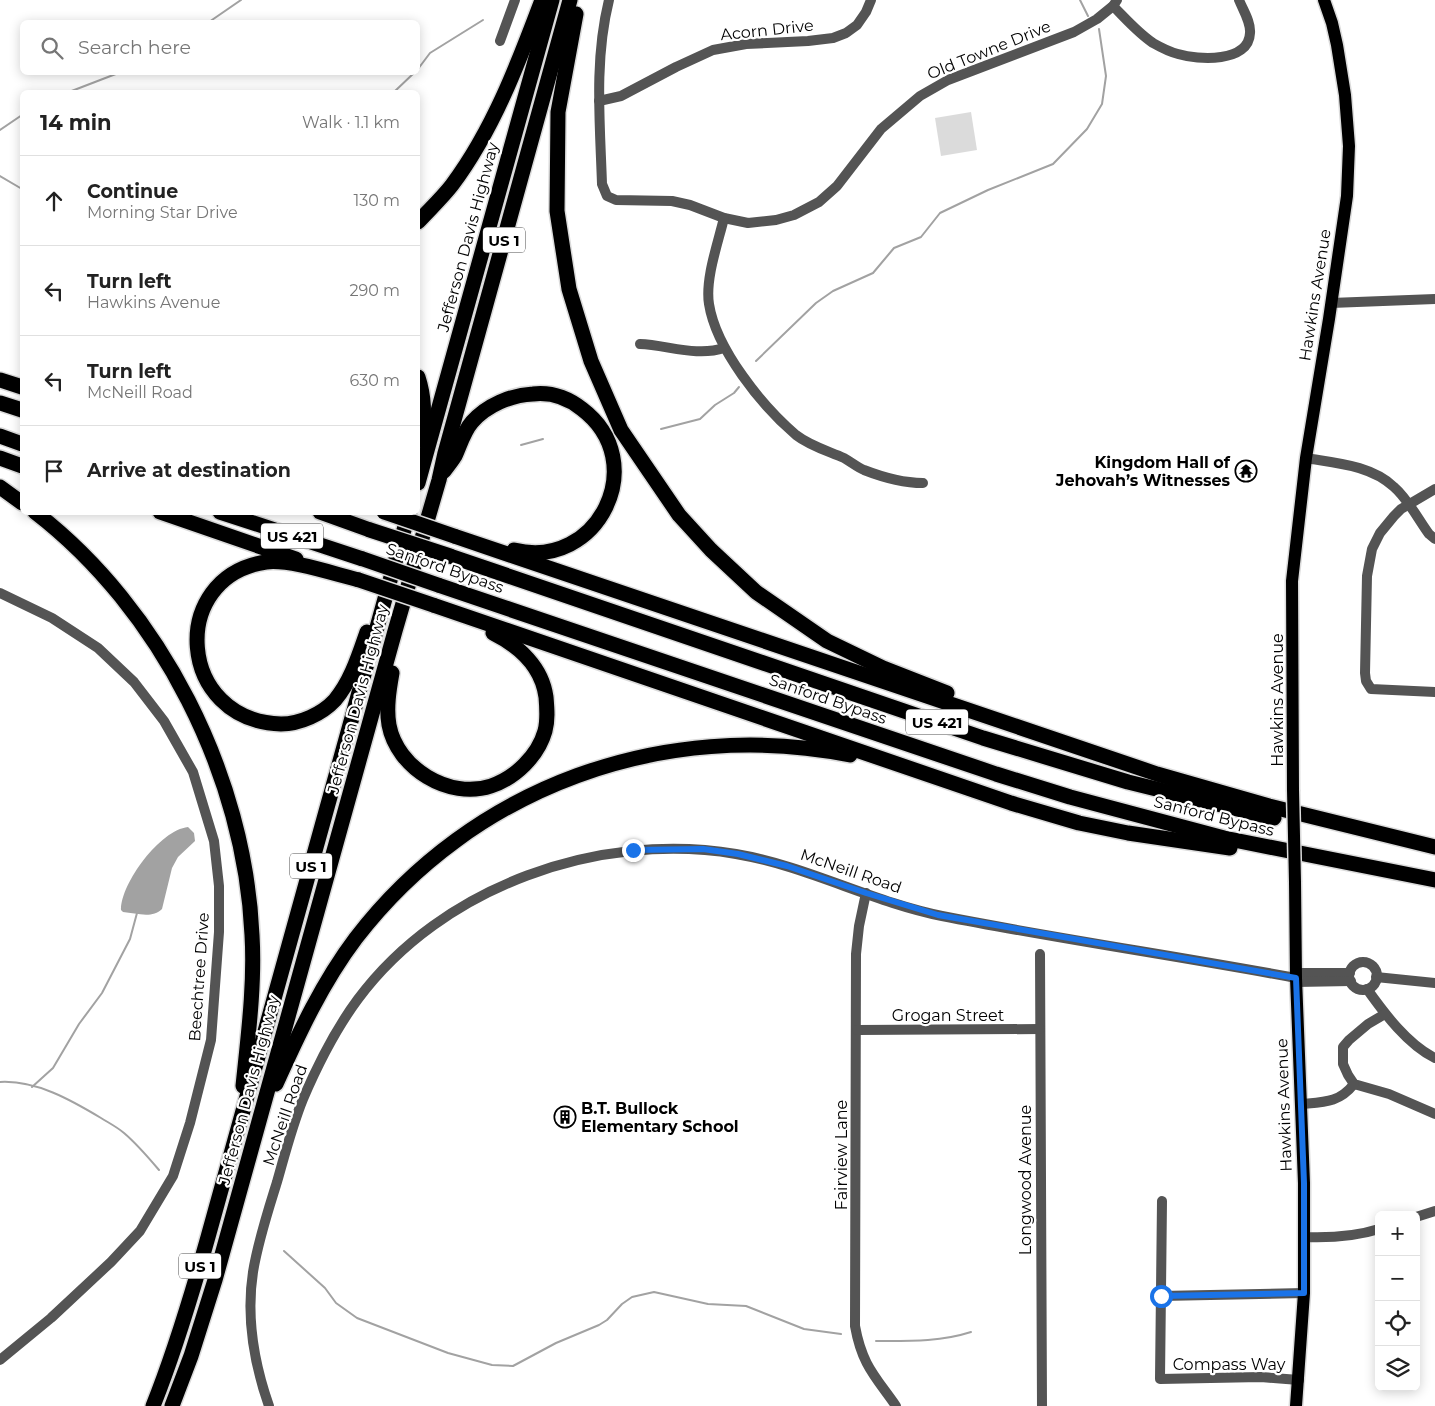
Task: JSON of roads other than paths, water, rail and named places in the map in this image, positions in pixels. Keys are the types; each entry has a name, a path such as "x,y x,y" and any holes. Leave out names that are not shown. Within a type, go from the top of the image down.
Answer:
{"highway":[{"path":"420,220 451,186 491,124 530,34 542,0"},
{"name":"Jefferson Davis Highway","path":"420,473 552,0"},
{"name":"Jefferson Davis Highway","path":"172,1406 191,1356 215,1280 395,631 439,480 447,443 570,0"},
{"path":"578,0 558,112 557,211 572,298 591,361 621,430 679,515 711,550 756,592 827,641 883,668 1041,732 1051,738"},
{"path":"0,372 20,377"},
{"path":"0,380 20,386"},
{"path":"420,384 424,406 424,423 420,450"},
{"path":"439,480 454,457 472,422 505,399 524,394 541,393 561,397 576,404 599,424 612,450 615,478 612,494 606,509 596,523 575,542 544,553 519,551 454,536"},
{"path":"0,403 20,409"},
{"path":"0,436 20,443"},
{"path":"0,458 20,465"},
{"path":"0,487 20,502"},
{"path":"39,515 72,543 98,569 142,625 184,691 222,778 248,885 252,935 250,1016 239,1124"},
{"path":"169,515 952,783 1079,823 1128,833 1372,873 1389,872"},
{"name":"Sanford Bypass","path":"229,515 996,774 1070,797 1224,838 1435,880"},
{"name":"Sanford Bypass","path":"328,515 983,738 1071,766 1138,785 1265,816 1435,848"},
{"path":"393,515 1157,774 1269,806 1435,848"},
{"name":"Jefferson Davis Highway","path":"153,1406 188,1304 408,515"},
{"path":"359,580 292,564 266,562 240,571 223,583 211,596 201,616 197,634 197,653 202,671 216,695 241,715 265,722 291,724 311,717 335,700 353,669 367,631 383,608"},
{"path":"395,631 395,651 387,704 389,726 403,758 419,773 442,785 468,789 490,787 509,778 526,764 545,732 548,712 545,691 540,678 523,652 504,638 451,615 437,606"},
{"path":"257,1126 302,1027 316,1001 355,939 372,918 411,877 439,853 483,822 526,798 569,778 612,763 693,748 746,744 800,747 849,755 876,761 938,781 952,783"}],"main road":[{"name":"Hawkins Avenue","path":"1296,1406 1304,1293 1304,1237 1296,977 1292,581 1306,458 1347,196 1349,146 1345,95 1338,53 1332,23 1324,0"}],"street":[{"path":"500,41 515,0"},
{"path":"599,101 601,48 609,0"},
{"name":"Acorn Drive","path":"599,101 621,96 713,50 746,44 832,38 846,33 857,25 866,12 871,0"},
{"path":"1115,3 1135,29 1154,43 1178,54 1205,58 1238,53 1248,43 1250,25 1239,0"},
{"name":"Old Towne Drive","path":"599,101 602,184 607,196 616,200 672,201 690,205 724,218 748,223 776,220 819,202 837,186 881,129 920,96 948,80 1074,32 1097,19 1115,3"},
{"path":"724,218 708,288 708,303 712,320 724,348 768,408 798,436 817,448 845,459 864,470 909,483 923,483"},
{"path":"1331,303 1435,299"},
{"path":"640,344 701,352 716,351 724,348"},
{"path":"1306,458 1350,465 1380,477 1394,487 1429,534 1435,539"},
{"path":"1435,489 1394,516 1380,533 1372,549 1367,576 1366,681 1371,688 1376,690 1435,692"},
{"name":"Beechtree Drive","path":"0,593 52,618 98,648 134,682 164,721 193,772 200,790 214,842 219,886 219,932 211,1040 190,1123 173,1176 140,1231 111,1262 51,1318 0,1360"},
{"name":"McNeill Road","path":"269,1406 259,1378 253,1341 250,1305 253,1272 259,1242 299,1109 315,1071 333,1037 359,997 405,949 464,906 534,872 596,855 633,850 703,849 738,854 787,866 938,915 1296,977 1350,977"},
{"name":"Fairview Lane","path":"866,893 859,926 856,954 855,1326 858,1342 866,1364 896,1406"},
{"name":"Longwood Avenue","path":"1040,954 1042,1406"},
{"path":"1362,962 1373,967 1376,977 1374,984 1367,989 1357,989 1350,977 1354,966 1362,962"},
{"path":"1376,977 1435,983"},
{"path":"1367,989 1385,1014 1406,1036 1435,1058"},
{"path":"1385,1014 1368,1024 1343,1047 1343,1064 1354,1084 1389,1094 1435,1114"},
{"name":"Grogan Street","path":"857,1030 1040,1029"},
{"path":"1301,1104 1338,1099 1346,1094 1354,1084"},
{"path":"1162,1202 1161,1296 1304,1293"},
{"path":"1420,1216 1435,1212"},
{"path":"1304,1237 1342,1237 1360,1235 1375,1230"},
{"name":"Compass Way","path":"1161,1296 1160,1379 1261,1377 1298,1380"}],"waterway":[{"path":"212,20 241,0"},
{"path":"1080,0 1088,16"},
{"path":"420,66 430,53 483,20"},
{"path":"756,361 816,303 833,291 873,273 894,248 921,237 940,213 988,190 1053,164 1087,129 1102,104 1106,76 1099,29"},
{"path":"74,90 113,75"},
{"path":"396,90 412,75"},
{"path":"0,130 20,116"},
{"path":"0,176 20,188"},
{"path":"661,429 700,419 739,387"},
{"path":"521,445 543,439"},
{"path":"32,1087 53,1068 79,1024 102,993 130,939 137,913"},
{"path":"0,1082 27,1084 53,1092 78,1104 121,1131 138,1146 159,1170"},
{"path":"284,1251 325,1288 336,1303 357,1318 448,1353 492,1365 513,1366 556,1343 599,1325 632,1297 654,1292 708,1304 746,1306 804,1329 841,1334"},
{"path":"876,1341 948,1338 971,1332"}],"place":[{"name":"Kingdom Hall of Jehovah’s Witnesses","path":"1246,471"},
{"name":"B.T. Bullock Elementary School","path":"565,1117"}]}
